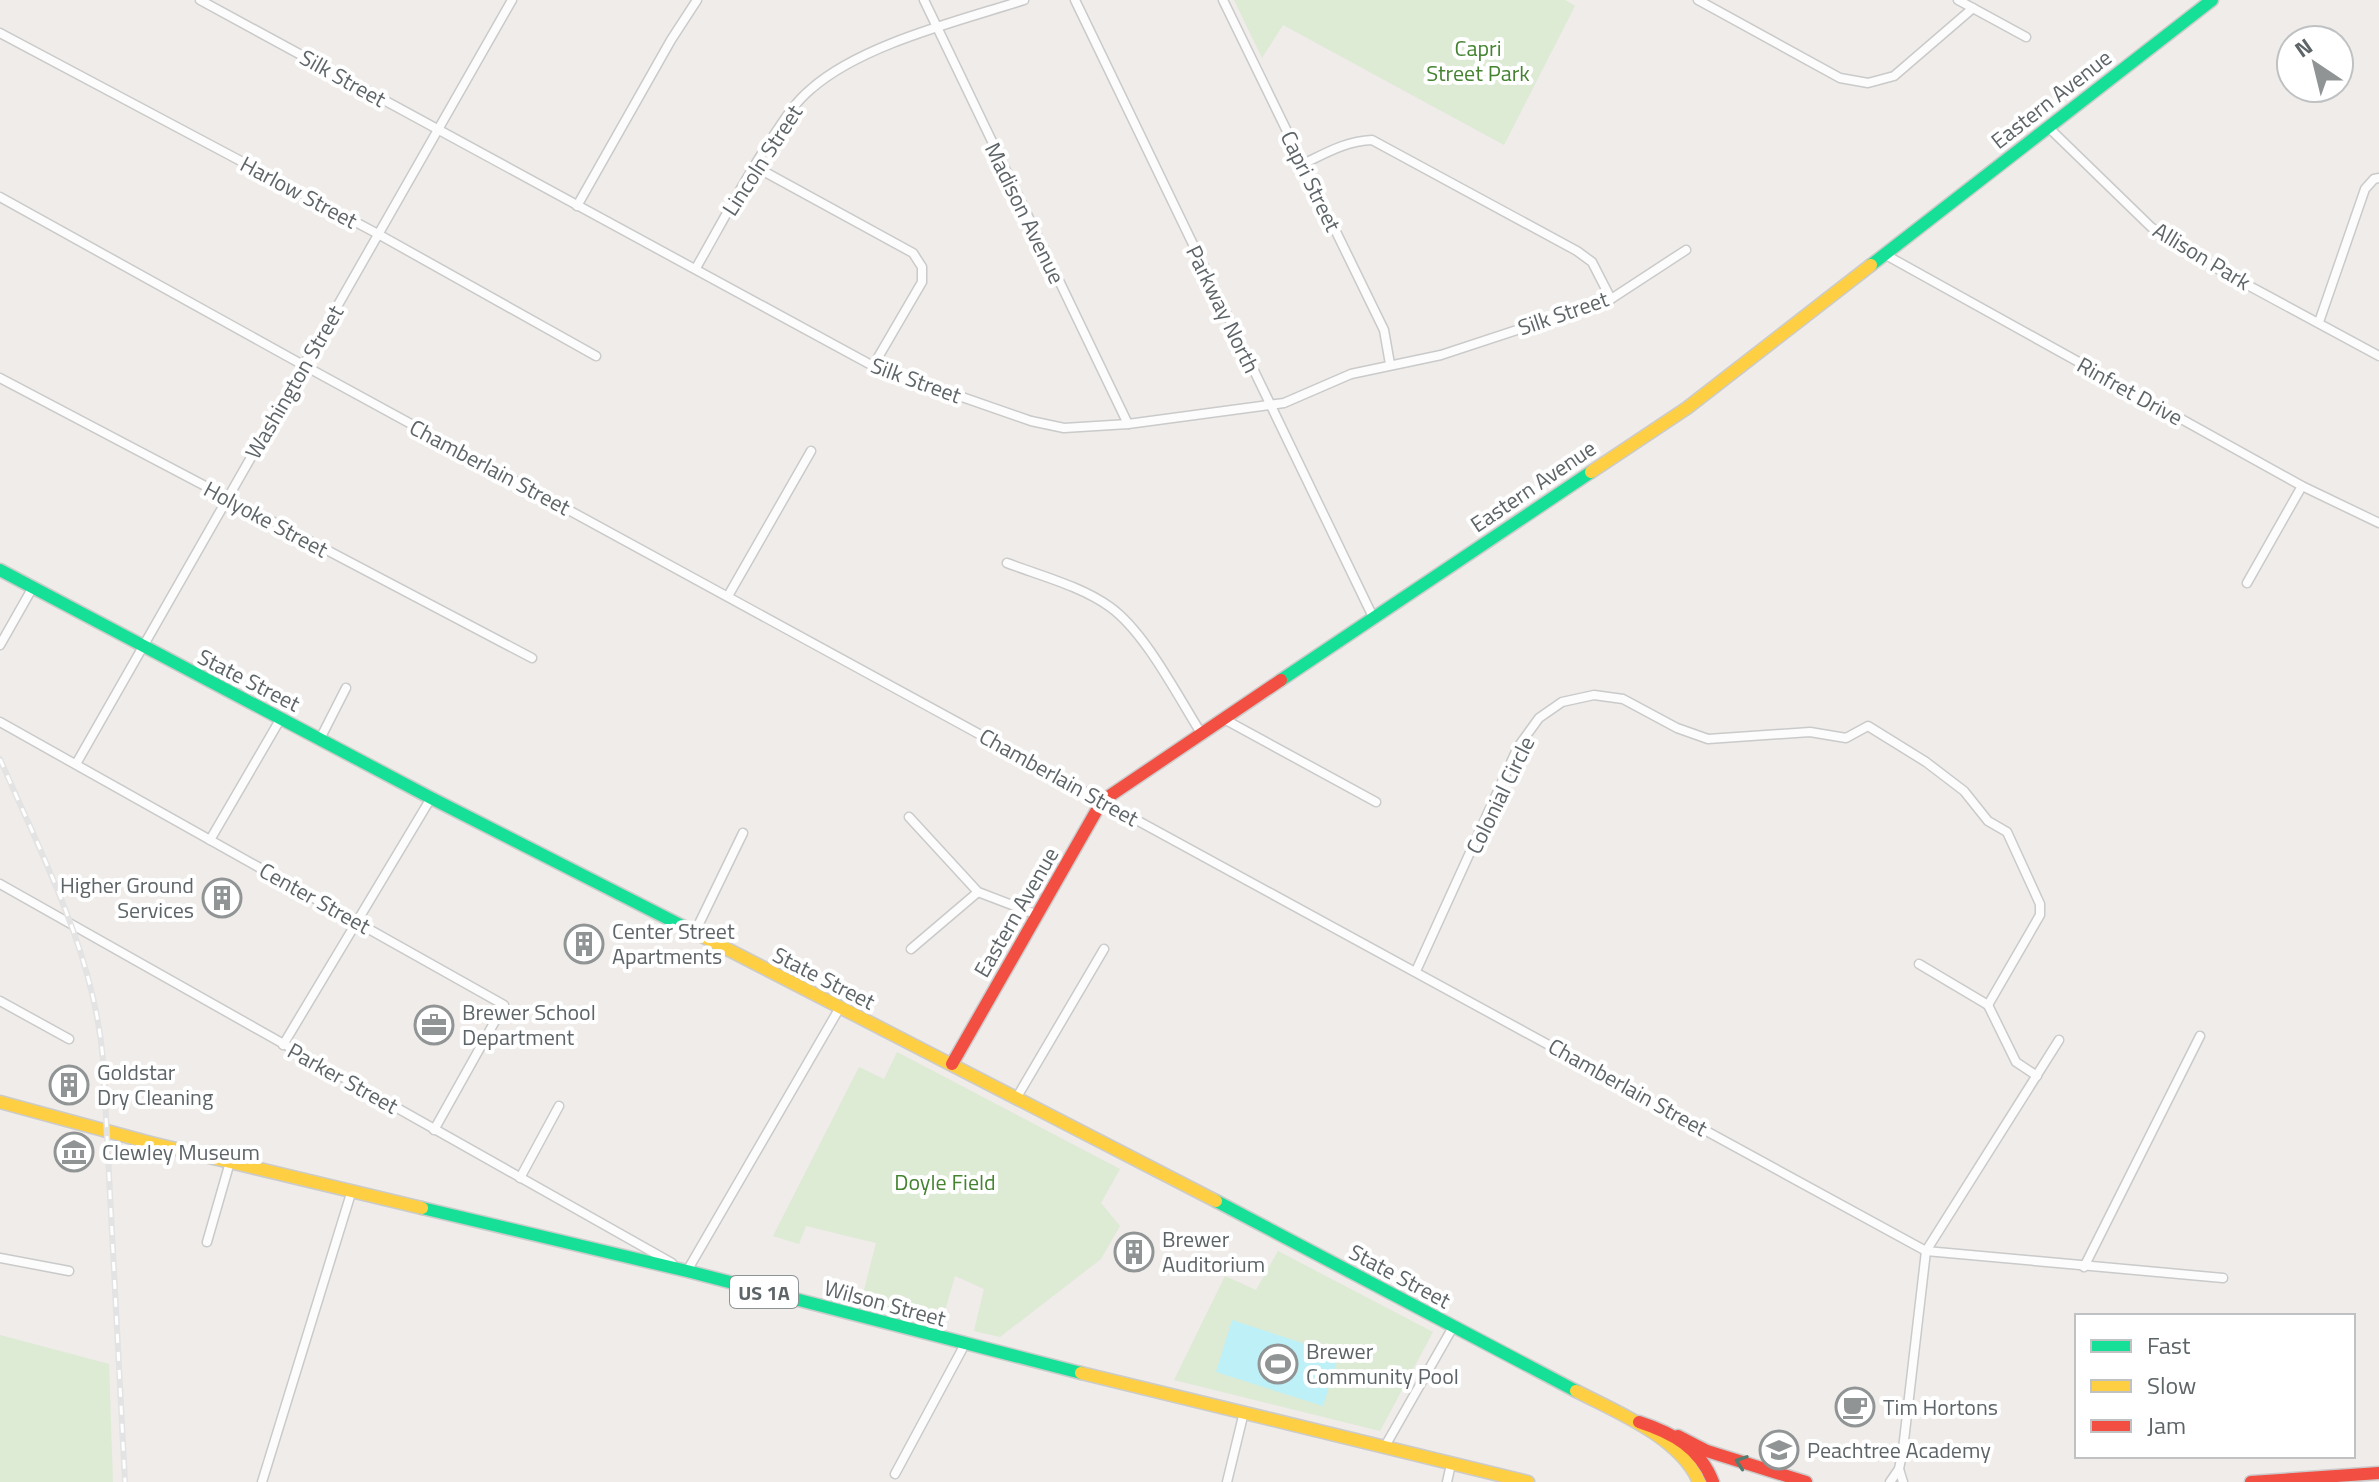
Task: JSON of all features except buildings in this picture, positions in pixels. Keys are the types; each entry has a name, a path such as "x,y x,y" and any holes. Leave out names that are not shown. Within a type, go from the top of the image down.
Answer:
{"main road":[{"name":"Eastern Avenue","path":"952,1064 1102,801 1687,408 2212,0"},
{"name":"State Street","path":"0,570 143,648 839,1009 1017,1097 1632,1420 1678,1450 1694,1468 1699,1482"},
{"name":"Wilson Street","path":"0,1102 230,1162 687,1271 965,1344 1528,1482"},
{"name":"State Street","path":"1632,1420 1678,1436 1704,1462 1713,1482"},
{"path":"1678,1436 1707,1451 1806,1482"},
{"path":"2251,1482 2379,1473"}],"street":[{"name":"Silk Street","path":"200,0 873,366 1064,428 1086,429 1284,403 1351,374 1441,355 1611,299 1686,250"},
{"name":"Washington Street","path":"76,764 512,0"},
{"path":"577,206 697,0"},
{"name":"Madison Avenue","path":"924,0 1128,424"},
{"name":"Lincoln Street","path":"696,268 754,166 784,120 809,90 846,63 935,28 1024,0"},
{"name":"Parkway North","path":"1075,0 1373,617"},
{"name":"Capri Street","path":"1223,0 1384,330 1390,364"},
{"path":"1698,0 1840,78 1868,83 1894,76 1973,8"},
{"path":"1958,0 2026,37"},
{"name":"Harlow Street","path":"0,33 378,234 596,356"},
{"name":"Allison Park","path":"2047,126 2151,227 2192,255 2379,356"},
{"path":"1303,164 1355,140 1372,140 1577,251 1592,262 1611,299"},
{"path":"754,166 913,253 922,267 922,282 873,366"},
{"path":"2319,322 2365,189 2379,178"},
{"name":"Chamberlain Street","path":"0,197 1926,1251"},
{"name":"Rinfret Drive","path":"1884,254 2302,486 2379,523"},
{"name":"Holyoke Street","path":"0,378 532,658"},
{"path":"728,596 811,451"},
{"path":"2247,583 2302,486"},
{"path":"1007,563 1088,594 1132,625 1201,733"},
{"path":"0,645 33,587"},
{"path":"320,739 346,688"},
{"name":"Colonial Circle","path":"1416,971 1518,747 1539,718 1562,702 1594,695 1623,699 1677,728 1708,739 1810,732 1846,738 1868,726 1926,762 1964,791 1988,821 2007,832 2038,895 2040,915 1988,1005"},
{"path":"210,840 281,718"},
{"path":"1222,718 1376,802"},
{"name":"Center Street","path":"0,722 504,1005 434,1130"},
{"path":"283,1045 431,798"},
{"path":"909,817 978,892 1038,915"},
{"path":"694,934 743,833"},
{"name":"Parker Street","path":"0,884 687,1271"},
{"path":"911,949 978,892"},
{"path":"1017,1097 1104,949"},
{"path":"1919,964 1988,1005 2016,1062 2037,1076"},
{"path":"0,1001 69,1039"},
{"path":"687,1271 839,1009"},
{"path":"2084,1267 2200,1036"},
{"path":"1903,1482 1899,1469 1926,1251 2059,1040"},
{"path":"520,1178 559,1106"},
{"path":"207,1242 230,1162"},
{"path":"262,1482 352,1190"},
{"path":"1926,1251 2223,1278"},
{"path":"0,1258 69,1271"},
{"path":"1384,1448 1453,1327"},
{"path":"895,1474 965,1344"},
{"path":"1227,1482 1244,1412"},
{"path":"1447,1482 1451,1464"},
{"path":"1890,1482 1899,1469"}],"green space":[{"name":"Capri Street Park","path":"1234,0 1565,0 1575,6 1504,145 1283,25 1262,58"},
{"name":"Doyle Field","path":"897,1052 1120,1169 1101,1203 1120,1226 1101,1259 1000,1337 974,1331 984,1289 955,1276 942,1321 861,1302 876,1243 806,1226 799,1244 773,1236 859,1067 884,1079"},
{"path":"1278,1251 1433,1332 1380,1431 1174,1380 1225,1276 1256,1290"},
{"path":"0,1335 109,1364 113,1482 0,1482"}],"water":[{"name":"Brewer Community Pool","path":"1232,1320 1339,1355 1323,1406 1216,1372"}],"railway":[{"path":"0,759 78,943 98,1020 103,1060 125,1482"}],"traffic: fast":[{"path":"1871,265 2212,0"},
{"path":"1281,680 1591,472"},
{"path":"0,570 431,798 698,934"},
{"path":"1216,1201 1576,1391"},
{"path":"422,1208 687,1271 1081,1373"}],"traffic: slow":[{"path":"1591,472 1687,408 1871,265"},
{"path":"698,934 1216,1201"},
{"path":"0,1102 151,1143 422,1208"},
{"path":"1081,1373 1528,1482"},
{"path":"1576,1391 1663,1439 1690,1466 1699,1482"}],"traffic: jam":[{"path":"952,1064 1102,801 1281,680"},
{"path":"1639,1422 1684,1443 1701,1460 1713,1482"},
{"path":"1678,1436 1707,1451 1806,1482"},
{"path":"2251,1482 2379,1473"}],"place":[{"name":"Higher Ground Services","path":"222,898"},
{"name":"Center Street Apartments","path":"584,944"},
{"name":"Brewer School Department","path":"434,1025"},
{"name":"Goldstar Dry Cleaning","path":"69,1085"},
{"name":"Clewley Museum","path":"74,1152"},
{"name":"Brewer Auditorium","path":"1134,1252"},
{"name":"Brewer Community Pool","path":"1278,1364"},
{"name":"Tim Hortons","path":"1855,1407"},
{"name":"Peachtree Academy","path":"1779,1450"}]}
